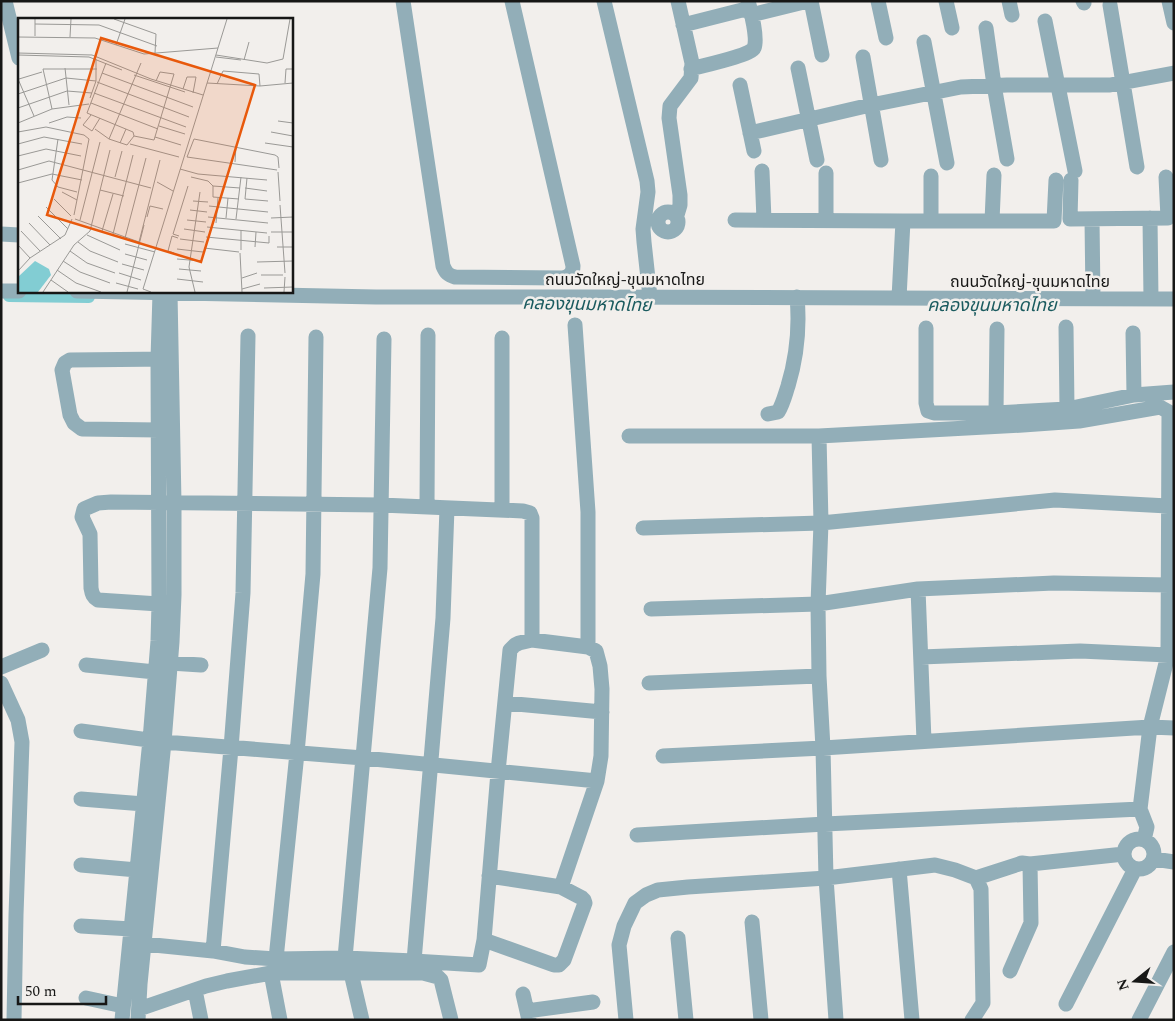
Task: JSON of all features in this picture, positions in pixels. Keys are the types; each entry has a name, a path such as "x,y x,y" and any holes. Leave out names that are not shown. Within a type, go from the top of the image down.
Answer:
{"street":[{"path":"5,1 18,54"},
{"path":"405,2 442,266 448,275 455,277 563,278 570,275 573,271 573,266 512,1"},
{"path":"604,1 647,181 647,208 651,227 644,242 650,297"},
{"path":"651,227 669,232 678,226 676,216 680,206 680,195 669,118 670,106 691,78 692,69 678,1"},
{"path":"683,25 750,8 809,1 822,55"},
{"path":"878,1 886,38"},
{"path":"946,1 952,28"},
{"path":"1169,1 1174,23"},
{"path":"1110,6 1136,167"},
{"path":"692,69 752,51 755,47 754,27 750,8"},
{"path":"1045,21 1073,175 1070,219 1168,218 1166,177"},
{"path":"986,28 1007,159"},
{"path":"924,42 947,163"},
{"path":"862,57 881,160"},
{"path":"798,68 817,160"},
{"path":"750,133 962,87 994,85 1110,85 1174,73"},
{"path":"740,85 754,151"},
{"path":"762,171 764,220"},
{"path":"826,173 826,221"},
{"path":"992,221 994,174"},
{"path":"931,176 931,221"},
{"path":"735,220 1054,221 1056,180"},
{"path":"1150,218 1151,299"},
{"path":"1092,219 1093,298"},
{"path":"899,298 903,221"},
{"path":"1,234 18,235"},
{"path":"1,291 18,291"},
{"name":"ถนนวัดใหญ่-ขุนมหาดไทย","path":"142,292 171,295 650,297 797,301 899,298 1174,299"},
{"path":"86,998 122,1013 144,944 148,835 157,741 155,672 167,503 165,318 171,295"},
{"path":"768,414 778,412 782,406 792,370 798,344 797,301"},
{"path":"575,325 588,512 588,647"},
{"path":"1066,327 1068,408"},
{"path":"926,328 926,403 928,410 934,413 996,413 1068,408 1134,395 1174,392"},
{"path":"996,413 997,329"},
{"path":"1133,333 1134,395"},
{"path":"426,506 428,335"},
{"path":"213,951 243,593 248,336"},
{"path":"280,1020 273,966 297,753 313,574 316,337"},
{"path":"502,338 502,509"},
{"path":"345,958 380,568 384,339"},
{"path":"159,430 82,429 74,423 70,414 62,370 65,363 70,360 165,359"},
{"path":"165,359 159,430 174,595 170,663 144,804 148,835 137,870 131,929 133,983 139,1015 195,990 273,966 345,958 479,965 484,940 510,650 519,643 532,640 588,647 596,651 602,689 601,756 598,781 561,887"},
{"path":"629,436 819,436 1079,421 1160,408 1169,412 1168,655 1150,727 1140,809 1147,827 1144,840"},
{"path":"819,436 821,523 818,604 819,676 823,748 826,878 836,1020"},
{"path":"643,528 821,523 1055,500 1168,506"},
{"path":"159,604 98,600 95,598 91,588 90,534 82,517 84,509 98,503 111,502 381,505 523,511 530,513 532,516 532,640"},
{"path":"414,961 443,618 447,508"},
{"path":"651,609 818,604 918,589 1054,583 1169,586"},
{"path":"918,589 924,741"},
{"path":"1,667 42,650"},
{"path":"921,657 1080,651 1168,655"},
{"path":"170,663 202,665"},
{"path":"86,665 155,672"},
{"path":"649,683 819,676"},
{"path":"1,683 18,720 22,742 9,915 14,1020"},
{"path":"505,703 602,712"},
{"path":"663,756 823,748 1150,727 1174,728"},
{"path":"81,731 157,741 363,758 598,781"},
{"path":"81,799 144,804"},
{"path":"637,834 1140,809"},
{"path":"1133,840 1144,840 1153,847 1154,859 1146,868 1135,869 1126,861 1124,854 1125,849 1133,840"},
{"path":"626,1020 619,945 624,926 635,903 646,895 658,890 826,878 935,865 976,878 1022,863 1030,864 1124,854"},
{"path":"1154,859 1174,862"},
{"path":"1010,971 1031,923 1030,864"},
{"path":"81,865 137,870"},
{"path":"899,869 912,1020"},
{"path":"1066,1004 1135,869"},
{"path":"484,940 554,965 559,965 564,960 585,903 582,898 561,887 489,876"},
{"path":"972,1020 983,1003 980,889 976,878"},
{"path":"752,922 761,1020"},
{"path":"81,926 131,929"},
{"path":"678,938 686,1020"},
{"path":"144,944 213,951 245,957 273,966 351,973 431,974 438,977 443,986 451,1020"},
{"path":"1139,1020 1174,952"},
{"path":"351,973 362,1020"},
{"path":"195,990 201,1020"},
{"path":"523,994 528,1016 593,1002"}],"waterway":[{"name":"คลองขุนมหาดไทย","path":"9,296 89,297"}]}
